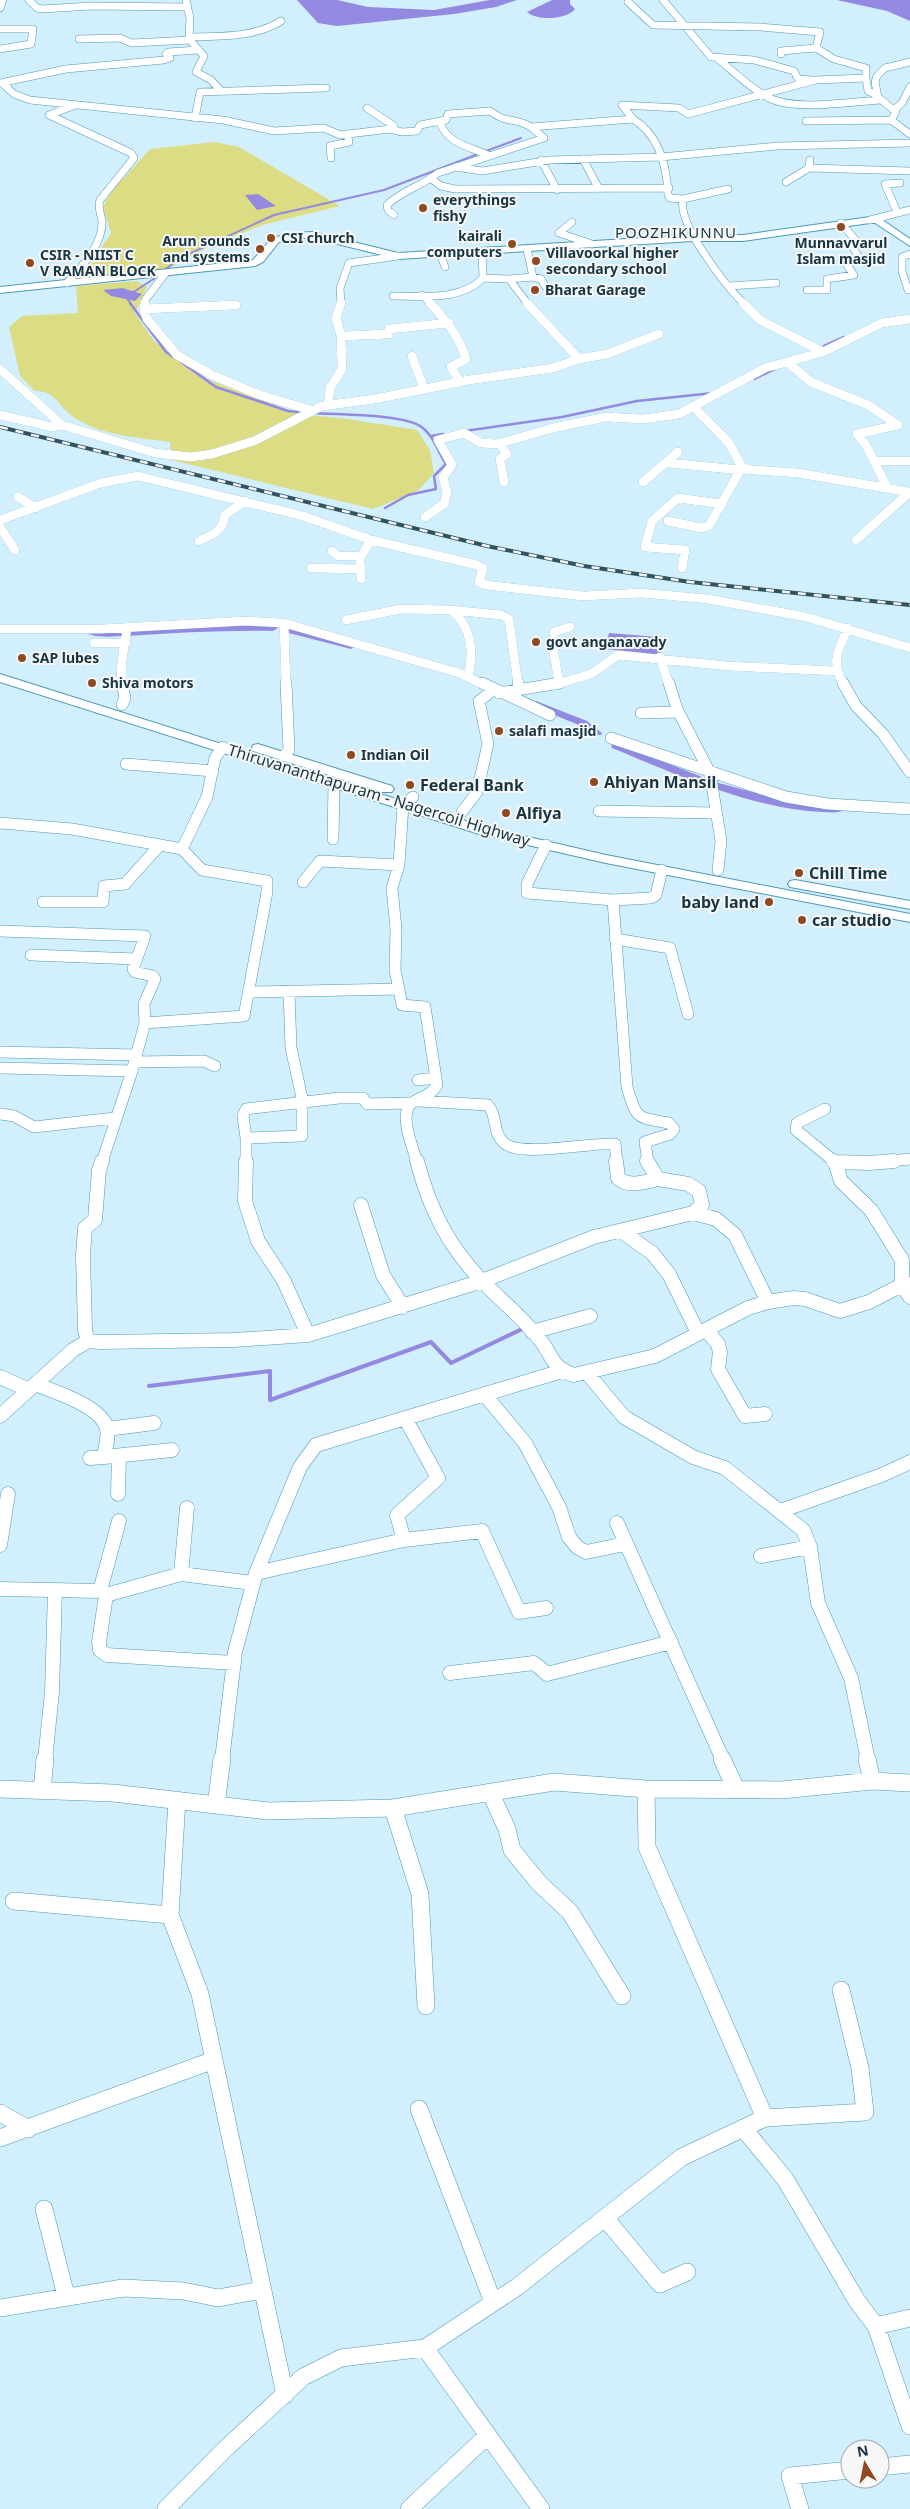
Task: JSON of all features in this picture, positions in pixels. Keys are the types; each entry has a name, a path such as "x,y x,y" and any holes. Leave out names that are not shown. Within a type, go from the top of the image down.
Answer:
{"main road":[{"path":"0,290 255,263 263,258 268,246 277,240 299,234 313,235 398,256 693,238 767,236 799,228 870,220 878,221 910,243"},
{"name":"Thiruvananthapuram - Nagercoil Highway","path":"0,668 284,756 481,830 662,870 910,918"},
{"name":"Thiruvananthapuram - Nagercoil Highway","path":"0,678 223,747 334,784 462,812 606,848 910,905"}],"street":[{"path":"0,8 3,0"},
{"path":"29,0 36,8 42,9 187,4 190,39 204,56 196,72 211,80 221,91"},
{"path":"663,0 706,54 717,58 766,62 794,71 798,78 816,80 866,78"},
{"path":"628,2 653,25 684,24 820,32 821,35 816,48"},
{"path":"79,39 120,38 126,39 129,43 190,39 254,31 272,27 281,21"},
{"path":"0,29 33,29 31,44 0,49"},
{"path":"781,54 781,51 816,48 834,59 862,65 866,68 868,91 895,109"},
{"path":"1,83 66,69 164,60 169,59 166,54 168,52 199,50"},
{"path":"717,58 772,100 788,103 879,97"},
{"path":"879,97 875,85 876,75 881,70 910,62"},
{"path":"728,189 683,198 670,198 661,156 644,127 633,119 622,105 678,108 688,114 816,80"},
{"path":"1,83 14,94 30,100 223,120 274,131 319,128 337,135 393,129 402,132 417,131 418,126 446,120 448,114 487,110 492,111 502,120 521,121 544,138 455,166 430,178 387,205 388,210 394,215"},
{"path":"891,120 896,112 895,109 902,103 910,87"},
{"path":"195,118 198,94 200,92 326,88"},
{"path":"30,100 32,107 132,153 134,158 101,199 98,208 102,225 97,239 87,258 67,283"},
{"path":"49,115 79,104"},
{"path":"367,108 394,126 393,129"},
{"path":"531,128 633,119"},
{"path":"806,121 891,120 910,134"},
{"path":"440,122 445,134 451,139 488,155"},
{"path":"331,158 330,146 349,142 347,134"},
{"path":"455,166 472,171 493,170 541,160 661,156 778,146 910,143"},
{"path":"583,159 598,189"},
{"path":"541,160 557,190"},
{"path":"809,168 810,160"},
{"path":"786,182 809,168 910,171"},
{"path":"430,178 441,186 455,189 669,188"},
{"path":"897,212 885,184 900,183"},
{"path":"683,198 681,207 693,238 729,286 760,320 823,352"},
{"path":"870,220 910,210"},
{"path":"572,222 560,233 592,244"},
{"path":"807,290 827,290 827,279 851,277 854,275 844,261 859,258 853,247 859,244 841,223"},
{"path":"527,248 533,277"},
{"path":"482,252 482,278"},
{"path":"440,253 445,267"},
{"path":"908,290 902,271 902,257 910,254"},
{"path":"328,405 330,388 342,369 341,336 336,318 341,303 340,288 349,263 398,256"},
{"path":"165,274 145,300 144,309 147,319 177,355 212,375 260,394 311,410"},
{"path":"393,296 468,290 482,278 509,279 533,277 541,279 546,286"},
{"path":"509,279 520,297 550,326 579,359"},
{"path":"729,286 776,283"},
{"path":"422,295 449,323 460,339 466,359 452,366 460,382"},
{"path":"144,309 236,305"},
{"path":"425,517 444,504 447,492 442,483 442,478 445,471 452,465 438,440 464,433 481,443 500,443 553,428 606,417 666,417 717,394 765,368 789,363 823,352 848,338 882,323 910,319"},
{"path":"341,336 389,334 389,328 449,323"},
{"path":"0,369 62,425 141,450 172,456 191,457 212,454 254,442 311,410 328,405 553,368 579,359 607,354 659,334"},
{"path":"412,356 424,389"},
{"path":"789,363 814,384 863,401 886,413 898,425 857,434 874,461 886,487"},
{"path":"668,521 707,527 741,469 741,462 728,444 692,406"},
{"path":"0,415 52,427 62,425"},
{"path":"500,443 507,454 500,459 504,482"},
{"path":"643,482 668,463 678,452"},
{"path":"874,461 910,461"},
{"path":"668,463 798,473 909,492"},
{"path":"0,520 100,483 138,476 303,516 371,540 477,565 483,568 479,582 486,585 583,596 641,593 708,600 806,617 910,648"},
{"path":"856,540 909,492"},
{"path":"18,497 36,508"},
{"path":"682,568 684,550 645,547 652,521 678,498 722,504"},
{"path":"199,541 215,533 222,526 225,514 245,501"},
{"path":"0,526 15,550"},
{"path":"361,579 359,569 360,556 364,547 371,540"},
{"path":"332,551 338,556 360,556"},
{"path":"311,568 359,569"},
{"path":"346,620 360,619 371,614 388,611 451,610 501,614 509,618 518,690"},
{"path":"451,610 464,623 471,644 470,678"},
{"path":"0,629 127,634 245,621 284,624 386,651 470,678 496,692 550,715"},
{"path":"284,624 289,750 284,756"},
{"path":"559,683 554,653 554,632 570,627"},
{"path":"848,628 836,656 837,671 843,687 856,706 882,734 910,772"},
{"path":"94,643 127,634"},
{"path":"122,705 125,698 120,673 127,634"},
{"path":"462,812 477,792 488,744 479,701 496,692 559,683 586,676 602,668 618,655 728,666 837,671"},
{"path":"660,658 678,712 710,773 721,841 718,870"},
{"path":"641,713 678,712"},
{"path":"611,738 710,773 786,797 828,804 910,809"},
{"path":"182,849 207,797 215,758 223,747"},
{"path":"126,764 213,771"},
{"path":"333,839 334,784"},
{"path":"408,801 399,865 392,888 396,929 395,970 402,1005 425,1007 435,1078 434,1091 429,1096 413,1102 406,1111 406,1121 426,1194 442,1230 482,1281 541,1341 553,1362 562,1371 574,1375 587,1373 655,1356 748,1308 768,1302 793,1298 805,1299 840,1312 870,1302 906,1284"},
{"path":"599,811 716,814"},
{"path":"0,823 72,829 182,849 202,870 267,881 267,892 250,992 244,1016 145,1023"},
{"path":"43,902 103,902 104,886 125,884 135,871 147,862 160,845"},
{"path":"546,845 527,884 527,893 613,900 651,898 656,895 662,870"},
{"path":"303,882 317,862 320,861 399,865"},
{"path":"613,900 626,1082 641,1117 645,1120 669,1123 674,1129 670,1134 645,1142 644,1151 651,1171 658,1179"},
{"path":"0,931 145,936 133,968 135,972 153,976 156,979 144,1004 145,1023 135,1063 99,1170 95,1220 85,1228 83,1255 85,1330 88,1341"},
{"path":"615,939 670,948 688,1014"},
{"path":"32,955 136,959"},
{"path":"250,992 398,989"},
{"path":"246,1138 302,1136 302,1101 291,1048 289,991"},
{"path":"0,1052 135,1063"},
{"path":"0,1068 204,1061 215,1066"},
{"path":"418,1080 435,1078"},
{"path":"0,1416 73,1350 88,1341 234,1340 308,1335 482,1281 573,1245 693,1213 702,1205 703,1196 701,1191 695,1186 658,1179 629,1183 621,1181 618,1178 615,1144 534,1150 512,1149 496,1138 492,1128 493,1111 488,1105 413,1102 367,1104 363,1098 339,1098 246,1109 243,1116 246,1138 245,1202 258,1241 284,1281 308,1335"},
{"path":"825,1109 797,1124 796,1130 835,1162 841,1181 871,1210 902,1260 910,1297"},
{"path":"0,1114 14,1116 34,1127 115,1118"},
{"path":"835,1162 870,1163 910,1159"},
{"path":"361,1206 383,1275 403,1307"},
{"path":"693,1213 716,1219 735,1235 768,1302"},
{"path":"621,1231 652,1253 669,1274 702,1332 718,1344 720,1352 718,1369 745,1416 766,1414"},
{"path":"532,1332 590,1316"},
{"path":"216,1805 234,1663 254,1578 300,1467 316,1445 562,1371"},
{"path":"587,1373 624,1417 693,1457 725,1468 803,1530 810,1547 818,1603 851,1678 872,1781"},
{"path":"0,1377 94,1411 103,1419 107,1429 97,1458 172,1450"},
{"path":"484,1394 525,1443 559,1507 569,1537 577,1547 586,1552 625,1544"},
{"path":"404,1540 397,1515 438,1478 405,1418"},
{"path":"107,1429 154,1423"},
{"path":"118,1494 119,1456"},
{"path":"780,1511 882,1475 910,1462"},
{"path":"0,1545 8,1494"},
{"path":"181,1574 187,1508"},
{"path":"119,1522 103,1593 100,1650 107,1655 234,1663"},
{"path":"617,1523 736,1789"},
{"path":"0,1589 103,1593 181,1574 254,1578 404,1540 482,1531 519,1612 546,1608"},
{"path":"761,1556 810,1547"},
{"path":"42,1791 52,1692 55,1590"},
{"path":"450,1673 534,1662 547,1674 671,1642"},
{"path":"0,1789 113,1793 268,1811 392,1808 554,1782 646,1789 782,1790 872,1781 910,1783"},
{"path":"646,1789 647,1847 765,2118"},
{"path":"490,1792 507,1829 512,1850 539,1882 570,1912 622,1996"},
{"path":"177,1800 170,1915 200,1994 285,2395"},
{"path":"392,1808 420,1894 426,2006"},
{"path":"14,1901 170,1915"},
{"path":"166,2509 223,2451 303,2377 341,2358 425,2348 518,2287 682,2157 765,2118 865,2112 860,2068 842,1990"},
{"path":"0,2138 214,2060"},
{"path":"419,2109 493,2302"},
{"path":"0,2112 28,2129"},
{"path":"743,2128 785,2179 857,2301 876,2326 910,2426"},
{"path":"44,2209 66,2296"},
{"path":"605,2218 660,2284 687,2272"},
{"path":"0,2308 123,2288 183,2291 218,2298 262,2290"},
{"path":"876,2326 910,2318"},
{"path":"425,2348 541,2509"},
{"path":"409,2509 488,2435"},
{"path":"890,2466 910,2464"},
{"path":"800,2509 790,2476 840,2471"}],"shaded area":[{"path":"297,0 337,0 368,7 434,10 490,0 517,0 496,7 454,14 337,26 318,23"},
{"path":"552,0 570,0 570,4 575,9 571,13 551,18 537,17 527,12"},
{"path":"837,0 910,0 910,21 887,11"},
{"path":"214,142 239,147 340,206 266,224 217,242 164,271 81,280 111,233 103,207 110,193 150,149"},
{"path":"258,194 276,206 257,210 245,195"},
{"path":"136,281 147,287 135,313 154,341 199,376 298,414 348,419 417,430 430,450 434,473 418,491 373,509 171,460 170,442 119,435 94,428 72,416 52,396 42,391 35,391 20,376 9,327 22,316 78,313 76,286"},
{"path":"122,288 142,294 135,301 111,296 103,290"},
{"path":"609,633 658,637 662,655 605,649"}],"waterway":[{"path":"486,151 521,138"},
{"path":"162,272 180,258 274,215 384,190 478,154"},
{"path":"131,304 126,297 155,278"},
{"path":"130,303 166,352 175,358"},
{"path":"824,346 844,337"},
{"path":"181,362 216,387 288,411 298,412"},
{"path":"754,379 775,369"},
{"path":"465,431 562,417 637,401 713,393"},
{"path":"313,413 399,419 411,422 425,429 446,464 434,476 436,489 408,495 385,508"},
{"path":"431,436 443,434"},
{"path":"91,632 120,633 216,627 273,628"},
{"path":"289,630 351,646"},
{"path":"536,704 583,723 597,733"},
{"path":"616,746 711,784 800,808 839,809"},
{"path":"149,1386 270,1371 270,1400 431,1342 451,1363 522,1329"}],"railway":[{"path":"0,427 487,546 584,566 690,582 910,605"}],"place":[{"name":"everythings fishy","path":"423,208"},
{"name":"Munnavvarul Islam masjid","path":"841,227"},
{"name":"CSI church","path":"271,238"},
{"name":"kairali computers","path":"512,244"},
{"name":"Arun sounds and systems","path":"260,249"},
{"name":"Villavoorkal higher secondary school","path":"536,261"},
{"name":"CSIR - NIIST C V RAMAN BLOCK","path":"30,263"},
{"name":"Bharat Garage","path":"535,290"},
{"name":"govt anganavady","path":"536,642"},
{"name":"SAP lubes","path":"22,658"},
{"name":"Shiva motors","path":"92,683"},
{"name":"salafi masjid","path":"499,731"},
{"name":"Indian Oil","path":"351,755"},
{"name":"Ahiyan Mansil","path":"594,782"},
{"name":"Federal Bank","path":"410,785"},
{"name":"Alfiya","path":"506,813"},
{"name":"Chill Time","path":"799,873"},
{"name":"baby land","path":"769,902"},
{"name":"car studio","path":"802,920"}],"district":[{"name":"POOZHIKUNNU","path":"676,233"}]}
